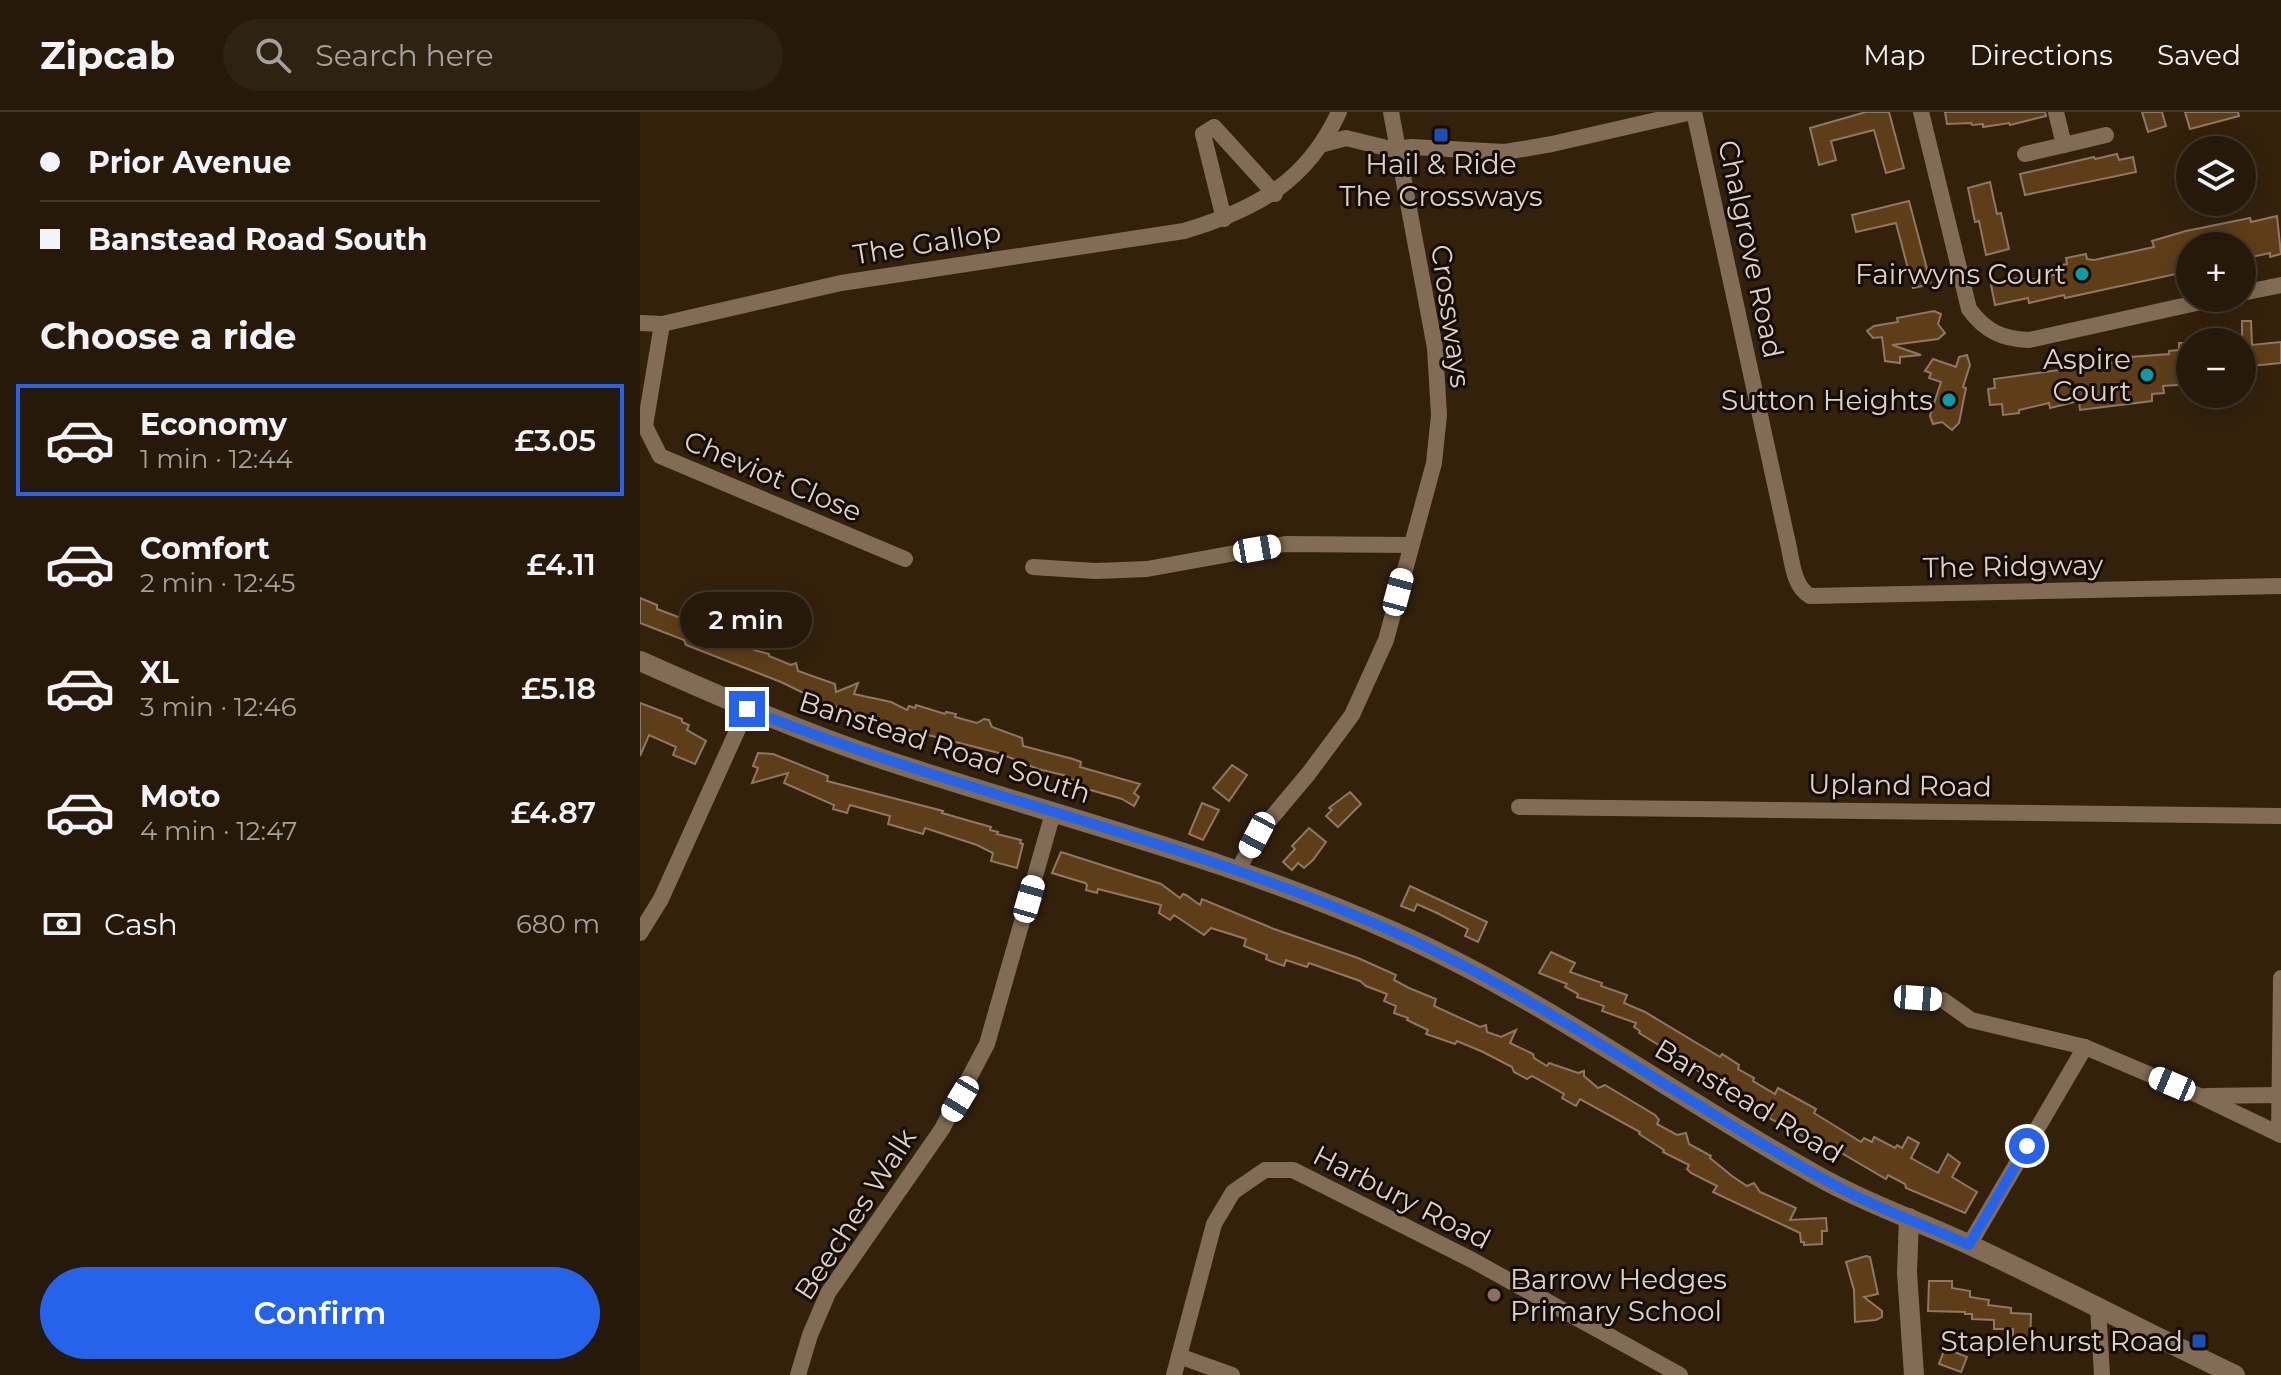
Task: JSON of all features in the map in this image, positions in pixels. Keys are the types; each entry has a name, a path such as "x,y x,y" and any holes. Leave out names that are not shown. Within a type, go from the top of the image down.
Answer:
{"street":[{"name":"The Gallop","path":"640,323 662,324 841,283 1170,233 1224,219 1275,194 1324,144 1339,112"},
{"name":"Crossways","path":"1237,872 1257,835 1352,715 1386,640 1434,463 1439,415 1435,348 1391,112"},
{"path":"1324,144 1346,138 1386,148 1505,152 1693,112"},
{"name":"Chalgrove Road","path":"1693,112 1787,539"},
{"path":"1921,112 1969,309 1988,330 2002,337 2029,340 2176,308"},
{"path":"2056,112 2064,145"},
{"path":"1224,219 1203,134 1214,127 1275,194"},
{"path":"2025,154 2106,135"},
{"path":"2256,290 2281,285"},
{"name":"Cheviot Close","path":"662,324 645,426 660,456 905,559"},
{"name":"The Ridgway","path":"1787,539 1798,584 1810,596 2281,586"},
{"path":"1033,567 1095,571 1147,569 1285,544 1411,545"},
{"name":"Banstead Road South","path":"640,661 747,709 881,758 1237,872"},
{"path":"640,933 661,899 747,709"},
{"name":"Upland Road","path":"1519,807 2281,816"},
{"name":"Beeches Walk","path":"798,1375 810,1335 828,1293 942,1129 987,1044 1053,813"},
{"name":"Banstead Road","path":"1237,872 1335,907 1475,971 1564,1020 1844,1191 1969,1245 2235,1375"},
{"path":"1918,998 1943,1000 1971,1020 2085,1047 2280,1134 2281,978"},
{"path":"1969,1245 2085,1047"},
{"path":"2200,1096 2279,1095"},
{"name":"Harbury Road","path":"1179,1356 1214,1224 1233,1192 1265,1170 1293,1170 1472,1260 1680,1375"},
{"path":"1909,1218 1907,1273 1914,1375"},
{"path":"2098,1306 2102,1375"},
{"path":"1174,1375 1179,1356 1232,1375"}],"building":[{"path":"1866,112 1889,112 1904,168 1886,173 1874,130 1831,141 1836,160 1819,165 1810,128"},
{"path":"1945,112 2045,112 2046,116 2010,125 1983,127 1983,124 1971,123 1947,124"},
{"path":"2142,112 2162,112 2166,126 2148,132"},
{"path":"2185,112 2238,112 2239,116 2190,129"},
{"path":"2117,154 2119,160 2133,157 2136,172 2025,195 2020,174"},
{"path":"1990,182 2009,249 1986,255 1968,188"},
{"path":"1909,201 1931,284 1913,288 1896,223 1856,232 1852,215"},
{"path":"2277,216 2281,254 2256,256 2256,232 2183,232 2250,218 2251,222"},
{"path":"2176,234 2176,274 2065,298 2064,295 2029,303 2028,298 1995,305 1991,285 2025,276 2026,281 2063,273 2061,265 2067,264 2066,258 2086,254 2087,259 2094,260 2154,247 2152,241"},
{"name":"Sutton Heights","path":"1934,311 1941,314 1938,324 1945,333 1938,339 1892,345 1921,355 1900,357 1900,363 1885,361 1882,337 1873,338 1867,331 1874,326 1898,322 1897,318"},
{"path":"2242,321 2251,321 2251,328 2242,328"},
{"path":"2281,342 2281,363 2256,366 2256,345"},
{"path":"2176,350 2176,385 2163,386 2164,393 2152,394 2152,401 2080,410 2079,401 2050,408 2049,403 2003,415 2002,404 1990,405 1988,389 1995,388 1994,379 2132,360 2131,357 2169,354 2169,351"},
{"name":"Sutton Heights","path":"1967,355 1970,365 1963,387 1966,388 1959,423 1952,430 1942,422 1933,424 1930,416 1941,382 1929,378 1931,373 1925,371 1933,359 1956,367 1959,357"},
{"path":"640,598 657,605 657,609 755,646 754,650 791,665 796,663 798,671 835,684 836,692 858,683 854,694 891,702 907,710 909,706 915,708 916,705 945,714 956,714 955,717 977,723 989,720 992,727 1022,738 1023,746 1073,759 1081,762 1080,767 1140,784 1134,793 1139,797 1134,806 1122,799 1087,789 1067,776 1038,769 999,753 896,727 820,701 640,623"},
{"path":"640,703 682,719 689,725 687,730 706,741 695,764 673,755 676,747 649,735 640,756"},
{"path":"758,753 773,754 828,776 827,781 943,811 991,827 990,830 997,834 1021,840 1023,844 1017,868 991,861 993,853 977,845 925,828 923,834 888,824 890,816 850,805 847,813 833,809 834,805 784,783 788,773 752,783 758,768 753,766"},
{"path":"1232,765 1247,775 1229,801 1213,788"},
{"path":"1350,792 1361,804 1338,827 1326,816 1332,810 1329,808"},
{"path":"1202,803 1219,810 1203,840 1189,834"},
{"path":"1309,828 1326,842 1304,868 1298,863 1292,870 1283,862 1295,849 1292,846"},
{"path":"1061,852 1161,884 1180,898 1186,895 1200,905 1202,899 1274,929 1358,958 1396,975 1394,980 1409,988 1436,999 1434,1006 1480,1027 1486,1025 1487,1032 1501,1037 1516,1030 1510,1043 1533,1054 1547,1066 1549,1063 1578,1073 1584,1071 1584,1076 1598,1088 1605,1085 1655,1115 1659,1120 1657,1124 1677,1135 1686,1133 1689,1144 1711,1156 1732,1176 1747,1186 1754,1183 1760,1192 1796,1208 1790,1220 1826,1218 1827,1231 1822,1231 1822,1244 1804,1245 1800,1233 1713,1192 1717,1186 1691,1173 1687,1169 1689,1165 1663,1152 1640,1132 1580,1099 1576,1106 1562,1098 1564,1094 1532,1076 1527,1079 1483,1052 1457,1041 1455,1044 1426,1034 1428,1030 1394,1013 1396,1006 1384,1001 1387,994 1309,963 1307,967 1286,960 1284,966 1270,961 1266,959 1267,955 1244,946 1246,939 1211,928 1204,935 1174,915 1170,920 1159,913 1161,905 1098,889 1097,893 1086,890 1085,883 1052,873"},
{"path":"1410,886 1487,922 1478,942 1465,936 1468,929 1437,913 1417,904 1414,911 1401,906"},
{"path":"1551,952 1575,963 1570,972 1627,995 1624,1003 1645,1012 1720,1057 1722,1054 1754,1078 1753,1081 1775,1094 1778,1088 1816,1109 1814,1113 1861,1142 1864,1138 1872,1142 1874,1137 1895,1148 1897,1145 1902,1148 1908,1137 1919,1143 1911,1158 1938,1173 1948,1154 1960,1163 1952,1177 1977,1192 1965,1213 1906,1188 1905,1184 1888,1175 1886,1179 1826,1144 1819,1145 1769,1118 1772,1114 1730,1093 1733,1089 1682,1062 1639,1033 1634,1027 1636,1023 1602,1011 1604,1006 1577,997 1578,994 1565,987 1567,984 1539,973"},
{"path":"1870,1257 1878,1294 1864,1297 1882,1311 1882,1317 1855,1322 1854,1290 1846,1262"},
{"path":"1929,1281 1952,1281 1952,1288 1970,1291 1970,1297 1989,1300 1988,1305 2011,1308 2011,1313 2031,1314 2030,1346 2018,1347 2018,1337 2013,1337 2013,1329 1994,1329 1994,1320 1972,1319 1972,1314 1965,1312 1928,1311"},
{"path":"1945,1348 1967,1357 1961,1372 1939,1364"}],"place":[{"name":"Hail & Ride The Crossways","path":"1441,135"},
{"name":"Fairwyns Court","path":"2082,274"},
{"name":"Aspire Court","path":"2147,375"},
{"name":"Sutton Heights","path":"1949,400"},
{"name":"Barrow Hedges Primary School","path":"1494,1295"},
{"name":"Staplehurst Road","path":"2199,1341"}],"route":[{"path":"747,709 881,758 1270,883 1394,932 1475,971 1564,1020 1762,1144 1844,1191 1969,1245 2027,1146"}]}
